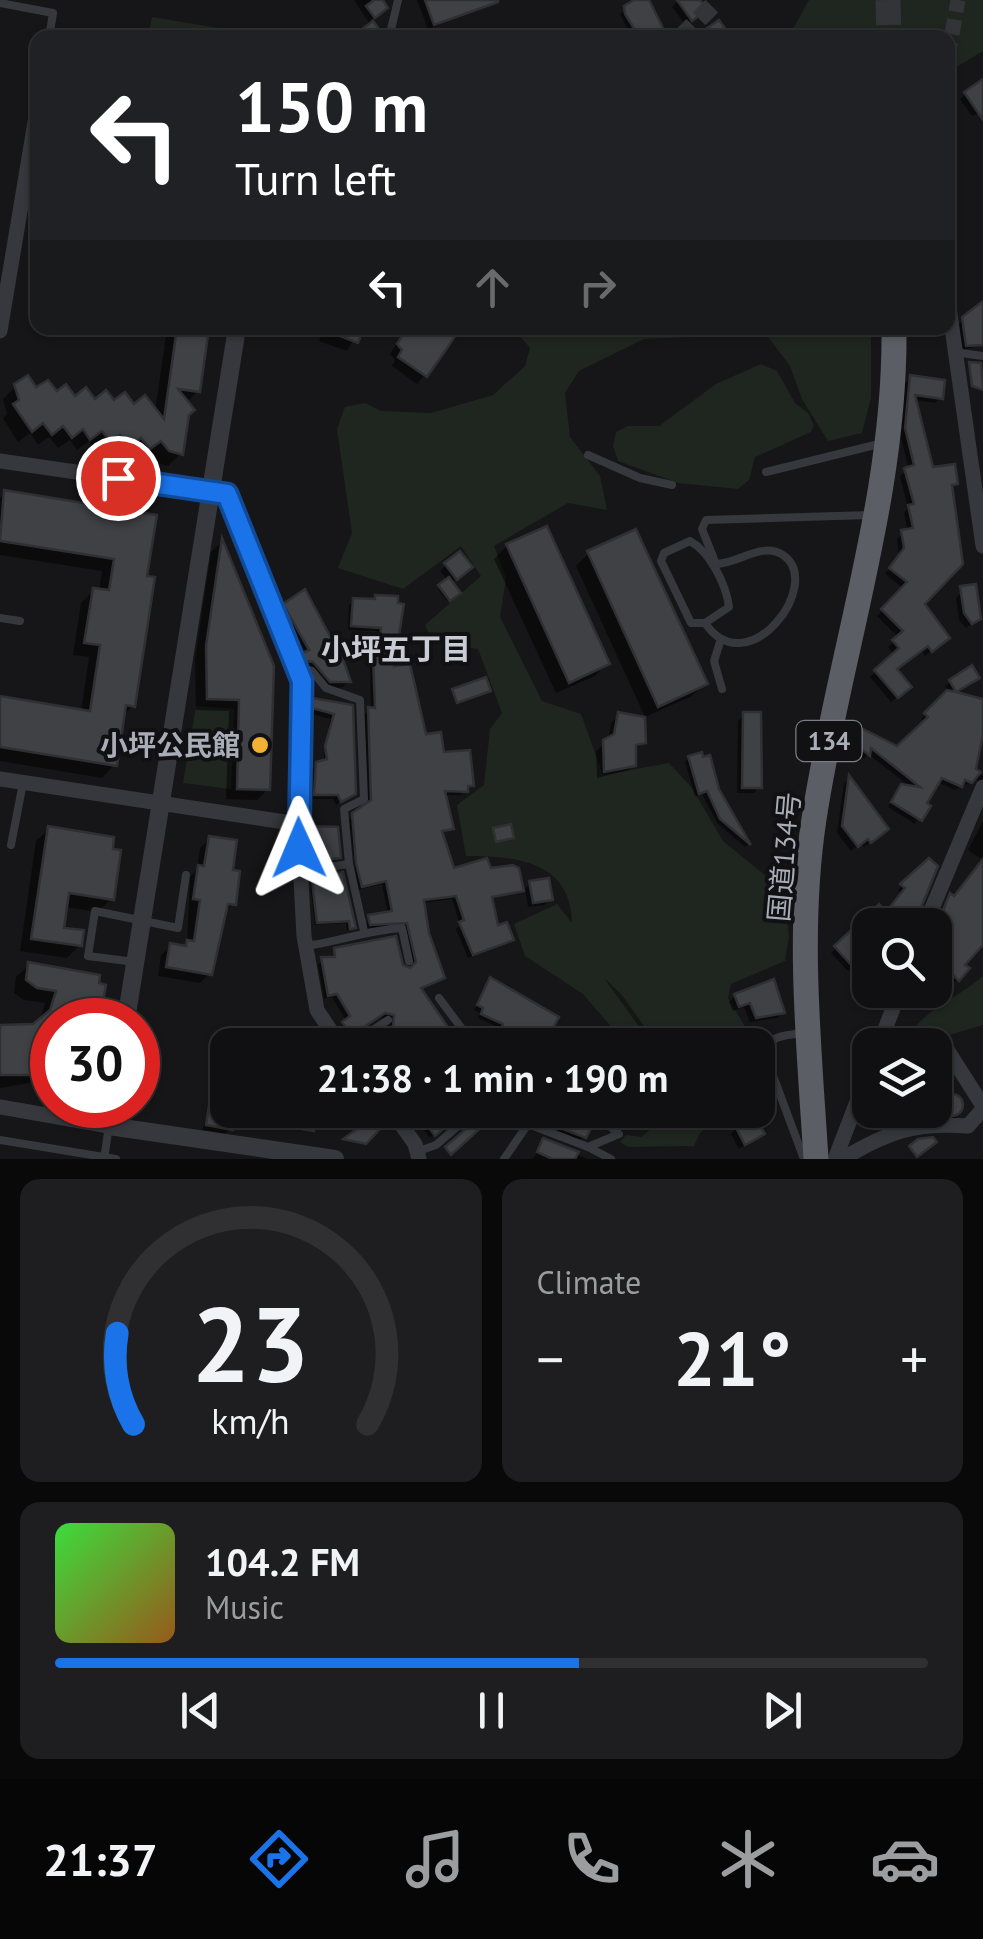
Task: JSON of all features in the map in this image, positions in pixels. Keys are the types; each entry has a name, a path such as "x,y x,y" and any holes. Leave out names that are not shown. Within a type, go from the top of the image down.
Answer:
{"highway":[{"name":"国道134号","path":"816,1159 808,1032 807,897 814,821 878,515 895,402 894,335"}],"street":[{"path":"0,331 30,184"},
{"path":"129,998 236,335"},
{"path":"952,335 983,546"},
{"path":"0,462 227,494 302,681 300,871 314,998 331,1028"},
{"path":"0,779 298,824"},
{"path":"932,908 983,787"},
{"path":"839,1159 890,1131 936,1124 968,1126 983,1108 952,1058"},
{"path":"0,1107 30,1112"},
{"path":"839,1159 852,1121"},
{"path":"124,1128 334,1159"},
{"path":"407,1128 419,1155"}],"lane":[{"path":"391,30 398,0"},
{"path":"0,4 53,12 50,30"},
{"path":"954,352 983,356"},
{"path":"766,472 890,441"},
{"path":"588,455 640,478 672,485"},
{"path":"706,623 729,607 728,596 704,548 690,541 664,553 662,561 692,622 706,623 721,639 747,642 768,634 794,594 794,570 783,555 762,550 716,564 702,529 706,520 878,515"},
{"path":"0,618 20,621"},
{"path":"721,639 714,661 722,689"},
{"path":"296,667 312,672 326,688 360,700 364,799 344,808 349,864 364,931"},
{"path":"12,845 22,782"},
{"path":"300,871 349,864"},
{"path":"135,962 88,956 94,911 178,928 186,875"},
{"path":"312,945 348,939 364,931 402,928 409,961"},
{"path":"439,998 462,1028"},
{"path":"376,1028 388,1020"},
{"path":"804,1159 765,1054 768,1043 776,1037 808,1032"},
{"path":"105,1158 110,1128"},
{"path":"419,1155 456,1128"},
{"path":"504,1159 525,1128"},
{"path":"538,1128 611,1159"},
{"path":"588,1147 619,1134 612,1128"},
{"path":"0,1140 116,1159"}],"shaded area":[{"path":"809,0 983,0 983,51 955,68 955,30 788,30 794,27"},
{"path":"152,17 231,30 149,30"},
{"path":"519,335 706,335 644,339 579,371 565,393 570,437 600,476 607,510 568,503 494,546 506,578 500,617 542,701 581,714 603,775 669,763 692,788 723,841 784,891 789,937 785,961 731,984 728,998 746,1028 646,1028 604,978 640,1028 612,1028 583,994 525,956 514,924 557,904 572,923 569,902 562,886 537,866 504,858 466,856 457,805 484,785 490,729 502,713 478,649 434,643 425,625 481,576 461,546 403,589 338,568 352,533 337,429 345,407 365,403 381,411 431,413 493,395 525,366 530,348"},
{"path":"760,335 871,335 871,398 862,433 828,441 802,399 790,366 768,337"},
{"path":"761,364 777,371 795,403 808,413 814,425 811,432 755,457 749,480 738,489 678,483 618,461 613,446 616,432 628,426 659,426 716,384"},
{"path":"196,706 234,709 231,789 183,783"},
{"path":"983,976 983,1025 952,1034 952,1028 915,1028 938,1008 952,1008 952,998"},
{"path":"652,1128 705,1128 694,1146 628,1147 620,1142 626,1135 641,1137"}],"building":[{"path":"383,0 388,8 375,18 366,6"},
{"path":"425,0 498,0 498,2 434,25"},
{"path":"634,0 649,0 664,30 635,30 624,6"},
{"path":"677,0 700,0 708,9 692,21"},
{"path":"719,20 726,30 708,30"},
{"path":"373,21 380,30 363,30"},
{"path":"983,79 983,120 964,92"},
{"path":"983,301 983,345 966,346 962,317"},
{"path":"176,335 208,335 200,392 178,389 195,410 189,415 183,455 169,451 161,441 150,449 141,438 129,447 120,435 111,443 102,431 90,440 83,429 72,438 63,426 52,435 43,423 32,432 13,404 19,400 14,384 28,375 36,387 48,380 57,391 66,384 75,396 86,387 95,399 106,390 114,400 125,392 134,404 145,395 164,419"},
{"path":"337,335 361,335 358,343"},
{"path":"403,335 456,335 427,377 398,357 402,350 397,344"},
{"path":"969,362 981,363 983,390 972,386"},
{"path":"910,375 945,380 943,399 915,395 933,467 955,464 958,484 952,485 963,564 925,604 950,638 932,652 928,646 897,669 912,687 898,698 874,670 899,648 892,640 903,631 881,609 907,582 889,568 904,548 901,530 913,528 908,505 914,504 904,468 914,465 905,428"},
{"path":"4,490 157,515 147,576 155,577 135,707 126,705 117,766 0,747 0,696 90,711 100,645 84,643 93,588 109,590 114,559 0,541"},
{"path":"547,526 610,664 569,683 506,544"},
{"path":"636,529 708,684 658,707 587,551"},
{"path":"222,538 274,666 270,790 237,789 239,700 207,699 206,646"},
{"path":"460,551 473,567 457,580 444,563"},
{"path":"449,577 461,593 450,601 438,585"},
{"path":"976,584 981,619 972,624 964,613 960,586"},
{"path":"305,589 332,640 336,639 351,682 330,682 313,662 305,661 302,653 309,650 283,604"},
{"path":"375,595 398,596 398,603 404,604 394,666 410,664 426,734 441,732 444,752 470,750 474,786 468,786 468,792 445,791 454,829 442,831 454,868 487,858 491,868 513,865 519,868 524,891 492,897 498,925 507,922 514,940 473,955 459,922 464,920 456,896 424,900 429,933 445,978 421,988 448,1028 390,1028 394,1015 385,1013 362,1028 347,1028 342,1022 350,1016 337,994 328,996 321,957 335,957 334,948 396,936 403,965 410,968 416,962 407,923 370,925 368,915 392,911 386,881 362,887 356,863 352,813 371,800 368,707 375,708 373,655 379,655 381,628 351,626 353,598 375,599"},
{"path":"972,665 980,678 956,692 949,680"},
{"path":"486,677 491,691 457,703 452,689"},
{"path":"947,690 983,699 983,734 976,769 981,772 972,783 965,780 962,787 942,778 927,803 931,806 922,821 891,802 901,784 920,787 871,748 870,756 852,741 849,722 897,746 928,717 924,713"},
{"path":"312,698 353,705 356,794 341,802 338,795 314,795 316,762 327,759 325,746 334,714 312,708"},
{"path":"618,712 645,717 646,743 636,745 636,766 604,772 603,740 614,734"},
{"path":"743,712 761,712 762,788 742,788"},
{"path":"702,752 703,757 710,755 719,789 751,845 720,819 707,791 699,794 688,756"},
{"path":"849,775 889,829 871,843 868,839 858,847 842,826"},
{"path":"511,824 514,838 496,842 493,828"},
{"path":"48,826 114,837 113,849 121,850 114,900 69,893 64,928 84,930 82,946 31,939"},
{"path":"309,826 338,827 341,858 311,862"},
{"path":"209,836 237,840 233,870 240,871 236,905 228,904 212,975 166,967 170,943 186,946 187,940 194,941 200,900 193,899 198,865 204,866"},
{"path":"929,858 938,866 921,908 889,908 905,888 900,884"},
{"path":"983,859 983,945 965,965 970,968 959,981 952,974 952,908 944,908 950,893 954,896"},
{"path":"343,872 356,928 350,929 349,921 317,923 312,877"},
{"path":"549,878 553,900 533,903 529,881"},
{"path":"852,929 852,966 834,946"},
{"path":"28,962 100,975 99,983 106,985 104,998 54,998 56,991 37,988 26,980"},
{"path":"490,977 559,1017 553,1028 502,1028 503,1024 481,1014 483,1008 477,1005"},
{"path":"774,979 785,1013 756,1018 750,1003 739,1007 734,994"},
{"path":"30,1024 30,1075 0,1075 0,1025"},
{"path":"952,1094 962,1101 960,1113 952,1116"},
{"path":"358,1128 381,1128 366,1144 343,1139"},
{"path":"467,1128 481,1128 451,1155 445,1147"},
{"path":"560,1128 591,1128 586,1138"},
{"path":"736,1128 762,1128 765,1134 745,1145"},
{"path":"933,1137 937,1142 917,1157 909,1146 918,1139"},
{"path":"543,1138 579,1152 575,1159 552,1159 537,1152"}],"tunnel":[{"path":"688,30 718,0"},
{"path":"888,0 889,30"},
{"path":"953,30 958,0"}],"place":[{"name":"小坪公民館","path":"260,745"}],"district":[{"name":"小坪五丁目","path":"396,650"}],"route":[{"path":"118,478 227,494 302,681 299,848"}]}
